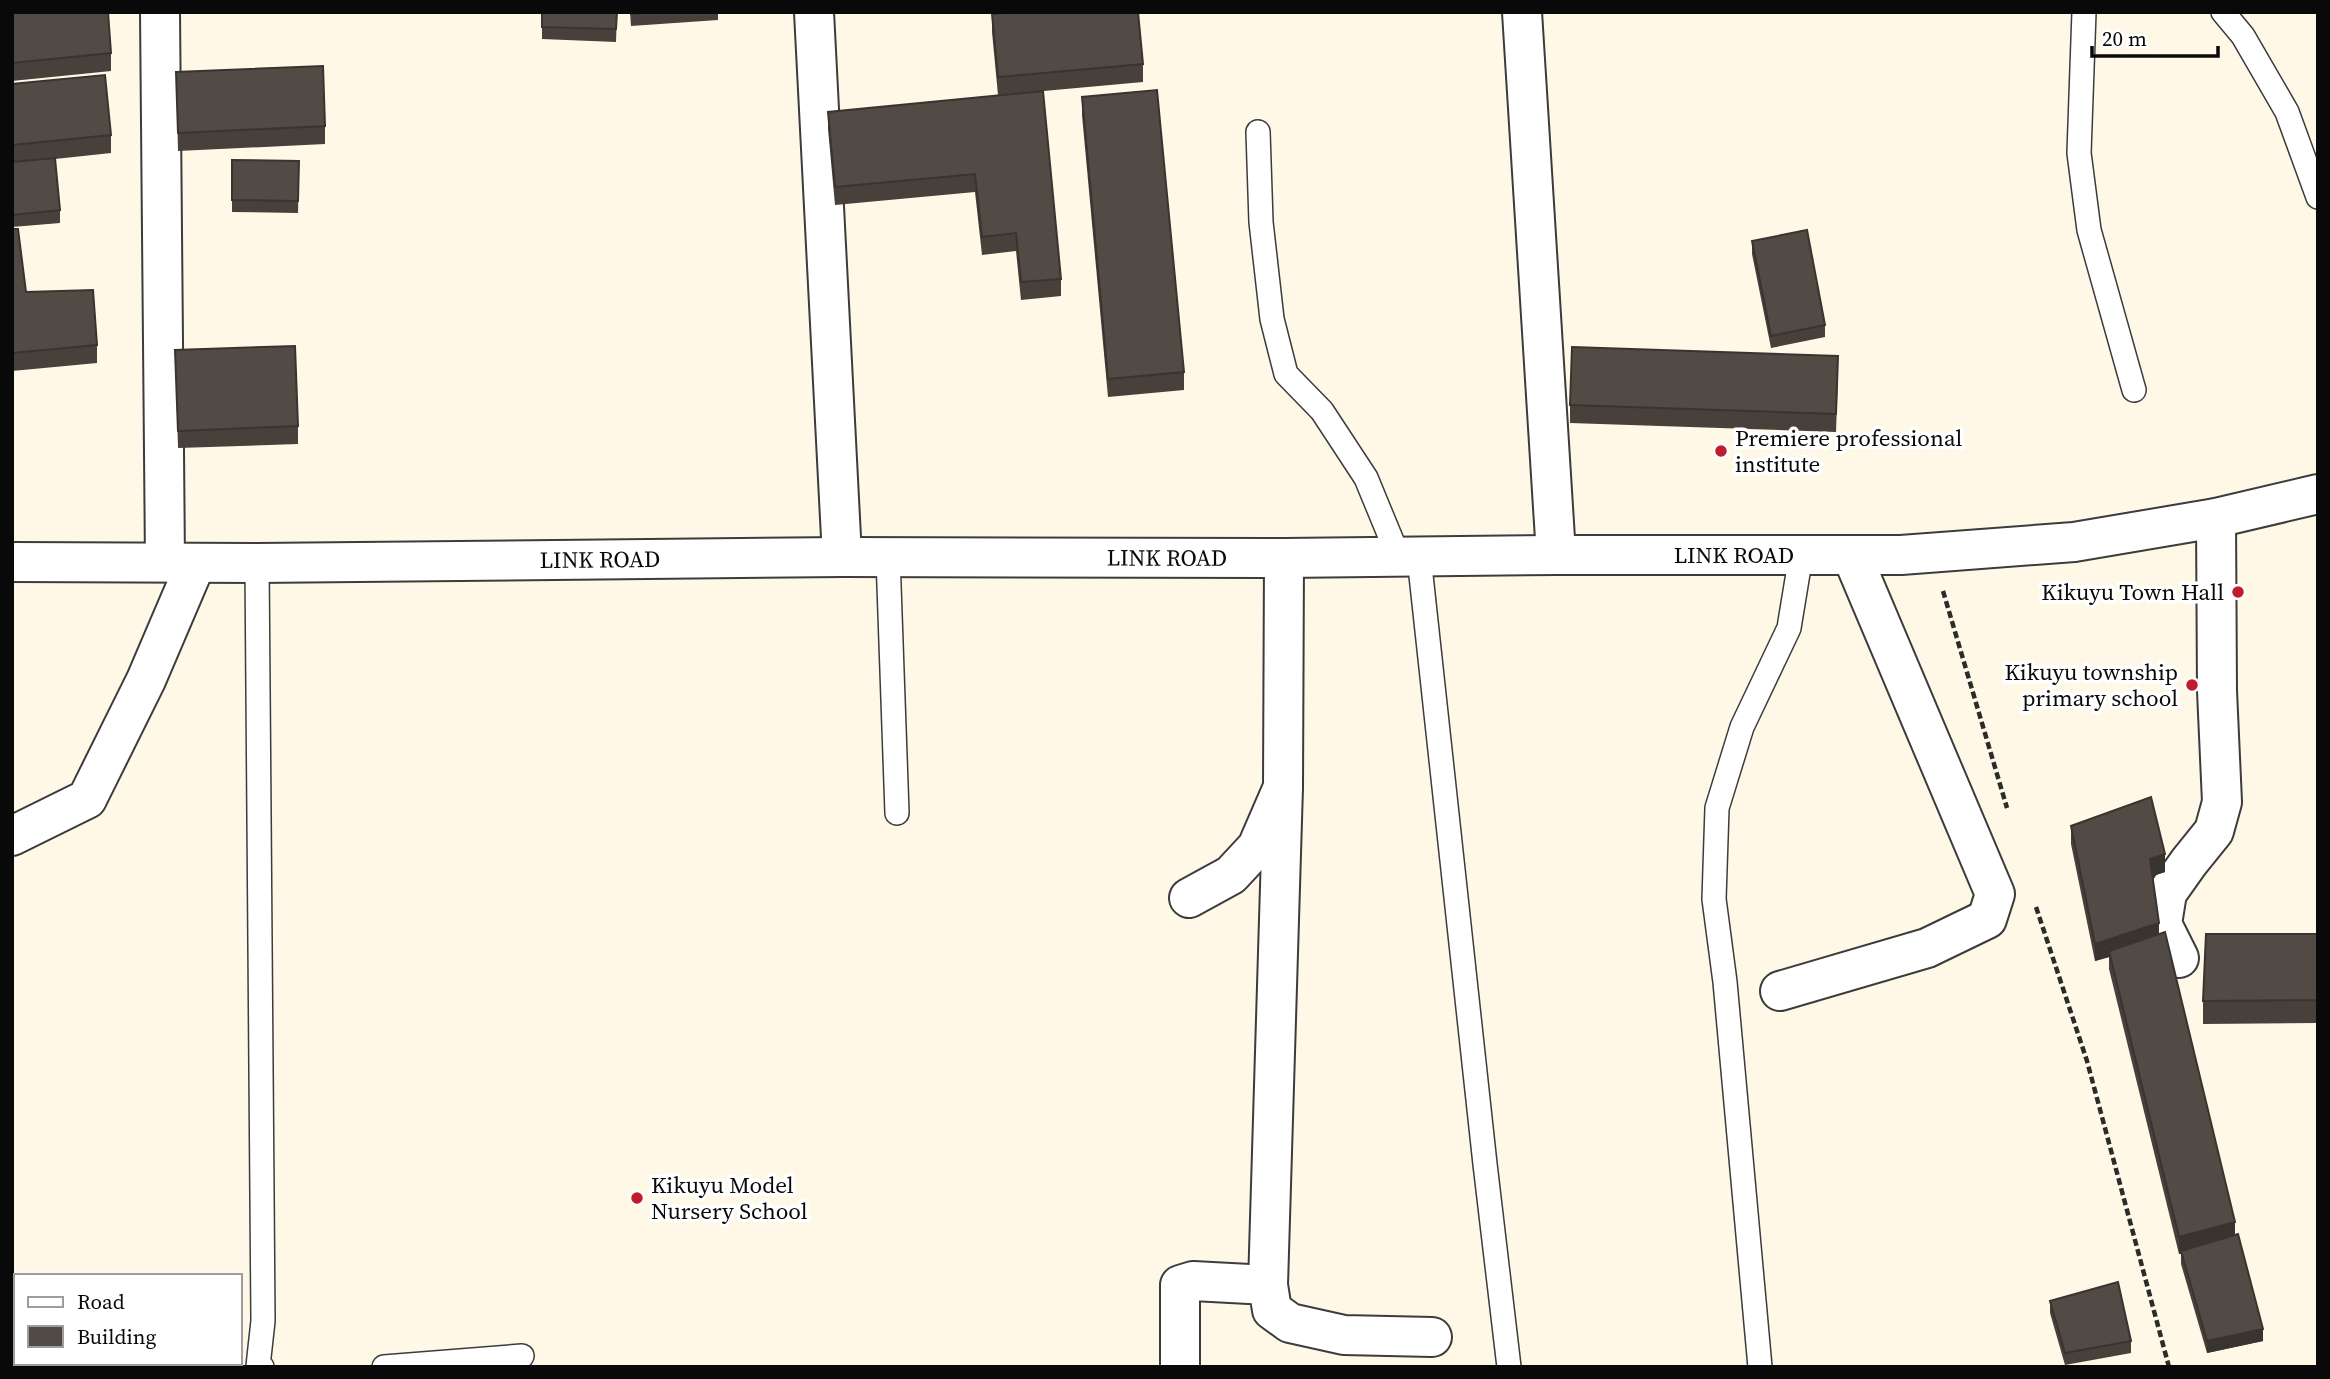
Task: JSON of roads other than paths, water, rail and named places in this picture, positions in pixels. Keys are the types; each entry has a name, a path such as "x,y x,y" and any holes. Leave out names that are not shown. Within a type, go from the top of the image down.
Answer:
{"street":[{"path":"12,836 87,799 146,680 181,562 160,12"},
{"path":"814,12 842,557"},
{"path":"1522,12 1556,555"},
{"name":"LINK ROAD","path":"12,562 1901,555 2074,542 2216,518 2318,494"},
{"path":"2179,958 2162,924 2167,893 2214,831 2222,802 2217,691 2216,518"},
{"path":"1780,991 1927,948 1987,919 1995,894 1853,556"},
{"path":"1284,558 1283,787 1268,1285 1272,1310 1290,1323 1343,1335 1432,1337"},
{"path":"1189,898 1231,875 1258,847 1283,787"},
{"path":"1180,1367 1180,1285 1193,1281 1268,1285"}],"lane":[{"path":"2084,12 2079,153 2087,217 2134,390"},
{"path":"2223,12 2243,36 2287,112 2318,197"},
{"path":"1258,132 1261,222 1272,319 1286,374 1322,411 1366,478 1409,558 1509,1367"},
{"path":"1760,1367 1727,995 1714,899 1717,808 1742,727 1789,628 1801,555"},
{"path":"888,557 897,813"},
{"path":"257,563 263,1307 258,1366 262,1367"},
{"path":"384,1367 522,1356"}],"place":[{"name":"Premiere professional institute","path":"1721,451"},
{"name":"Kikuyu Town Hall","path":"2238,592"},
{"name":"Kikuyu township primary school","path":"2192,685"},
{"name":"Kikuyu Model Nursery School","path":"637,1198"}]}
